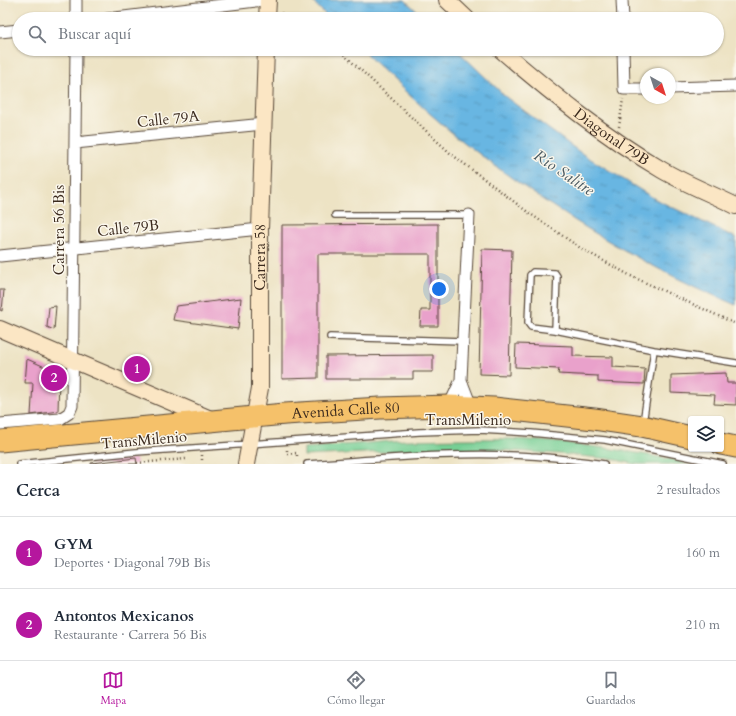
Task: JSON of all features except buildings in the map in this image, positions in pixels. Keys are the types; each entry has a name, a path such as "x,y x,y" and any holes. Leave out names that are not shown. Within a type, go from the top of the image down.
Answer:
{"highway":[{"name":"Avenida Calle 80","path":"0,441 213,420 380,408 449,406 502,409 642,426 688,436"},
{"path":"724,445 736,447"}],"main road":[{"path":"447,0 460,12"},
{"name":"Carrera 58","path":"246,464 260,388 260,229 266,56"},
{"name":"Diagonal 79B","path":"508,56 595,126 663,171 736,206"},
{"path":"0,329 213,420"}],"street":[{"path":"76,0 76,12"},
{"path":"165,12 264,0"},
{"path":"622,0 623,12"},
{"path":"0,32 12,31"},
{"name":"Carrera 56 Bis","path":"0,424 60,419 66,416 70,411 72,401 73,361 76,56"},
{"path":"623,56 624,89 640,89"},
{"path":"676,88 736,86"},
{"name":"Calle 79A","path":"75,143 264,124"},
{"path":"449,406 461,380 469,215"},
{"name":"Calle 79B","path":"0,256 260,229"},
{"path":"461,380 470,406"}],"lane":[{"path":"335,215 469,215"},
{"path":"555,330 557,276 555,273 533,272 530,275 528,323 531,327 555,330 654,350 736,363"},
{"path":"330,337 463,340"},
{"path":"642,426 654,350"},
{"name":"TransMilenio","path":"19,464 136,452 419,432 480,430 605,440 723,464"},
{"path":"307,464 431,456 484,455 532,456 604,464"}],"path":[{"path":"346,56 450,153 535,217 582,249 631,276 736,324"},
{"path":"619,130 624,89"},
{"path":"287,448 287,454 297,453 297,456"},
{"path":"202,453 202,463"},
{"path":"195,458 202,457"},
{"path":"137,463 187,459"}],"green space":[{"path":"512,439 591,446 632,452 693,464 636,464 611,459 499,450 404,451 304,456 304,448 406,440"}],"water":[{"path":"311,0 405,0 418,12 323,12"},
{"name":"Río Salitre","path":"368,56 463,56 507,98 581,153 655,199 736,238 736,305 660,270 587,228 517,182 483,157 450,131"}],"place":[{"name":"GYM","path":"137,369"},
{"name":"Antontos Mexicanos","path":"54,378"}]}
